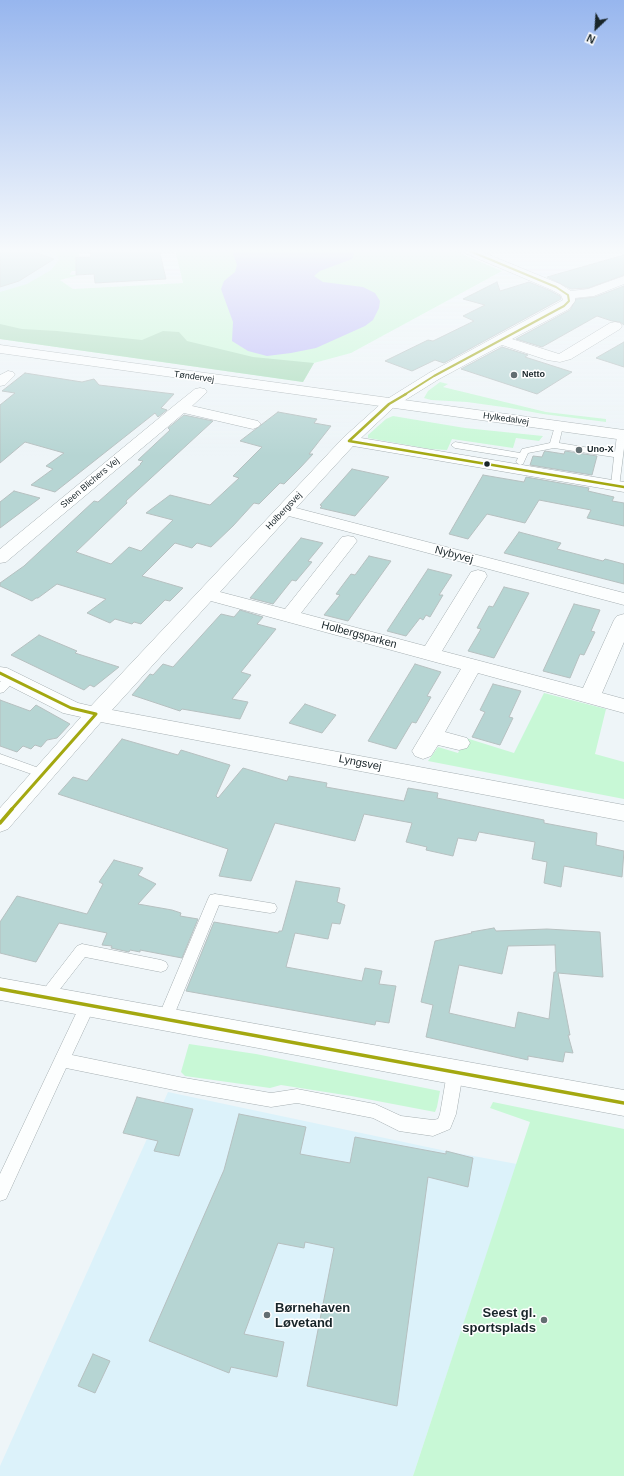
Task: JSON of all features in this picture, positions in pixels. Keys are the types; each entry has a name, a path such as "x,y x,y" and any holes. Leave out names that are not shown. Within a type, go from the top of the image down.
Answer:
{"street":[{"name":"Holbergsvej","path":"0,823 96,714 349,441 389,404 434,376 542,318"},
{"path":"501,340 552,357 560,358 566,356 601,334 616,332"},
{"name":"Tøndervej","path":"0,349 389,404"},
{"name":"Steen Blichers Vej","path":"0,558 200,392"},
{"name":"Hylkedalvej","path":"389,404 622,435"},
{"path":"180,408 253,424"},
{"path":"349,441 520,462 620,486"},
{"name":"Nybyvej","path":"285,510 624,599"},
{"path":"289,616 356,544 323,535"},
{"path":"457,571 501,581"},
{"path":"430,654 478,576"},
{"name":"Holbergsparken","path":"207,594 624,706"},
{"path":"590,696 624,620"},
{"path":"459,743 428,744 473,665"},
{"name":"Lyngsvej","path":"4,680 71,708 96,714 624,813"},
{"path":"0,989 624,1104"}],"lane":[{"path":"554,445 559,426"},
{"path":"620,486 619,454 622,435"},
{"path":"455,445 520,462 525,451 554,445 619,454"},
{"path":"0,758 43,774"},
{"path":"165,1020 215,899 270,908"},
{"path":"45,998 82,950 161,966"},
{"path":"0,1193 87,1006"},
{"path":"62,1060 170,1082 271,1100 297,1096 375,1111 399,1123 433,1128 444,1124 448,1114 455,1073"}],"shaded area":[{"name":"Børnehaven Løvetand","path":"168,1092 446,1151 517,1164 413,1476 0,1476 0,1466"}],"green space":[{"path":"0,318 416,318 351,353 314,363 303,382 0,339"},
{"path":"0,324 22,329 57,331 142,340 163,331 179,332 187,341 253,357 314,363 303,382 0,339"},
{"path":"440,382 448,384 443,387 546,412 606,419 606,422 467,402 431,400 424,398 428,391"},
{"path":"393,416 465,428 543,436 539,441 516,438 513,448 452,439 447,450 430,449 368,438 368,435 386,419"},
{"path":"544,693 606,709 595,754 624,762 624,799 428,761 438,747 458,753 466,738 514,753"},
{"path":"189,1044 256,1054 440,1091 437,1107 435,1112 351,1096 281,1085 270,1088 185,1076 181,1072"},
{"name":"Seest gl. sportsplads","path":"493,1102 624,1129 624,1476 413,1476 530,1122 490,1108"}],"water":[{"path":"232,318 374,318 365,326 316,348 267,356 248,351 232,341 233,322"}],"building":[{"path":"467,318 526,318 444,363 435,360 412,371 385,361 428,340 433,341 474,321"},
{"path":"555,318 594,318 542,347 516,339"},
{"path":"603,318 624,318 624,325 620,322"},
{"path":"624,342 624,367 596,358"},
{"name":"Netto","path":"502,347 528,355 525,357 572,372 537,394 461,369"},
{"path":"25,373 82,382 94,379 99,385 174,394 161,408 167,410 158,417 155,413 55,492 31,485 53,469 46,466 64,453 25,442 0,463 0,405 15,393 2,391"},
{"path":"278,412 317,419 314,423 331,426 309,454 313,454 300,468 284,484 280,483 259,504 254,503 211,547 197,543 192,548 175,543 142,576 183,588 170,601 165,600 141,624 134,622 132,624 115,619 110,623 87,613 106,599 57,584 32,601 0,586 0,583 24,566 94,501 98,502 141,464 143,461 138,460 170,430 168,428 184,415 213,421 126,501 127,503 76,552 111,564 129,547 141,551 173,520 146,513 170,495 210,505 239,478 233,476 262,447 240,441"},
{"path":"545,451 564,454 565,451 597,456 592,475 530,465 533,456 542,457"},
{"path":"352,469 389,477 355,516 320,508 322,506 320,505"},
{"path":"483,475 524,482 526,477 589,488 588,491 614,497 612,501 624,503 624,526 587,518 591,510 539,500 525,523 487,514 468,539 449,534"},
{"path":"14,491 40,498 0,528 0,502"},
{"path":"519,532 561,543 557,549 603,561 605,559 624,564 624,584 504,553"},
{"path":"301,538 323,543 308,561 312,562 296,581 292,580 273,604 250,598"},
{"path":"369,556 391,561 348,621 324,615 340,595 336,594 351,574 355,575"},
{"path":"428,569 452,575 439,595 443,595 430,617 426,615 423,620 420,618 406,636 387,631"},
{"path":"504,587 529,593 494,658 468,651 481,629 477,628 489,606 493,607"},
{"path":"574,604 600,610 591,631 595,632 584,655 580,654 570,678 543,671"},
{"path":"240,610 263,617 257,624 276,629 241,672 251,675 232,699 248,702 240,719 182,709 180,711 132,695 150,674 153,675 163,664 173,667 221,614 234,617"},
{"path":"39,635 77,651 75,653 119,667 94,687 90,685 84,690 11,655"},
{"path":"415,664 441,672 427,696 431,697 416,723 412,722 396,749 368,741"},
{"path":"493,684 521,691 509,717 513,718 500,745 472,737 485,712 480,710"},
{"path":"0,700 30,711 36,705 70,724 57,738 47,740 41,747 35,745 31,749 23,746 17,752 0,746"},
{"path":"305,704 336,715 322,733 289,723"},
{"path":"122,739 178,755 181,750 230,765 216,796 218,798 243,768 287,781 289,776 327,783 326,787 404,801 408,788 438,793 437,798 544,820 544,823 597,833 596,845 624,851 622,877 564,866 561,887 544,883 547,862 532,859 535,842 479,832 476,841 458,838 453,856 426,850 427,847 406,842 412,823 364,814 355,841 275,823 251,881 219,876 228,849 58,794 73,777 87,781"},
{"path":"114,860 143,868 138,875 156,884 138,904 172,910 181,913 180,916 198,919 182,958 140,950 140,952 130,950 129,952 111,948 112,946 102,945 107,933 59,923 36,962 0,953 0,922 17,896 87,914 103,884 99,882"},
{"path":"296,881 340,888 337,902 345,905 340,924 332,923 328,939 295,933 286,967 362,981 365,968 382,971 379,984 396,986 389,1023 376,1021 375,1025 186,991 214,922 278,933 279,931 282,931"},
{"path":"494,928 496,931 547,929 600,932 603,977 558,973 570,1035 568,1035 573,1053 565,1052 563,1062 528,1056 528,1060 426,1037 433,1005 421,1002 435,941 472,933 471,932","holes":["555,945 556,972 554,972 549,1019 518,1012 515,1028 449,1013 459,965 502,974 508,946"]},
{"path":"137,1097 193,1109 179,1156 154,1151 158,1141 123,1133"},
{"path":"239,1114 306,1127 300,1154 350,1163 355,1137 446,1154 446,1151 473,1158 468,1187 428,1177 397,1406 307,1386 334,1248 305,1242 304,1248 278,1243 244,1334 284,1342 277,1377 231,1367 229,1373 149,1341 224,1170"},
{"path":"93,1354 110,1361 95,1393 78,1386"}],"transit line":[{"path":"349,441 389,404 434,376 542,318"},
{"path":"349,441 624,487"},
{"path":"0,673 71,708 96,714 0,823"},
{"path":"0,989 624,1103"}],"place":[{"name":"Netto","path":"514,375"},
{"name":"Uno-X","path":"579,450"},
{"name":"Børnehaven Løvetand","path":"267,1315"},
{"name":"Seest gl. sportsplads","path":"544,1320"}]}
